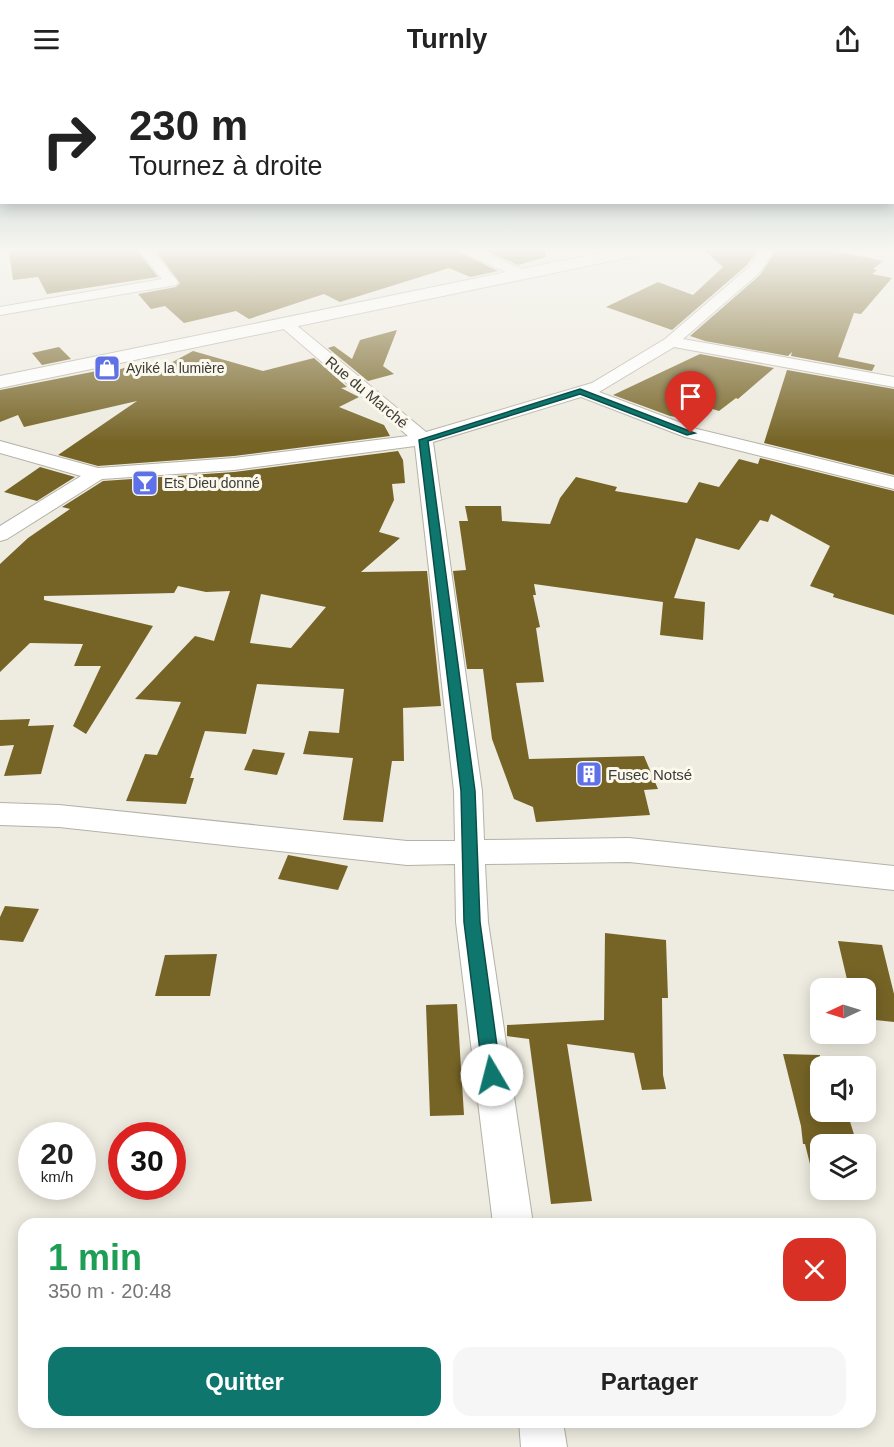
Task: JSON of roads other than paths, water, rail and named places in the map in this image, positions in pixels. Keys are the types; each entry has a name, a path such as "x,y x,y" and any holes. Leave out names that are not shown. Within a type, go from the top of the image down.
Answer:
{"highway":[{"path":"0,382 324,314"}],"street":[{"path":"0,447 97,474 234,464 423,440 598,387 671,342 703,314"},
{"name":"Rue du Marché","path":"284,322 423,440 468,791 472,922 512,1218"},
{"path":"671,342 894,382"},
{"path":"580,392 691,433 894,483"},
{"path":"0,535 97,474"},
{"path":"0,814 59,816 407,853 629,850 894,878"},
{"path":"542,1428 544,1447"}],"place":[{"name":"Ayiké la lumière","path":"107,368"},
{"name":"Ets Dieu donné","path":"145,483"},
{"name":"Fusec Notsé","path":"589,774"}]}
